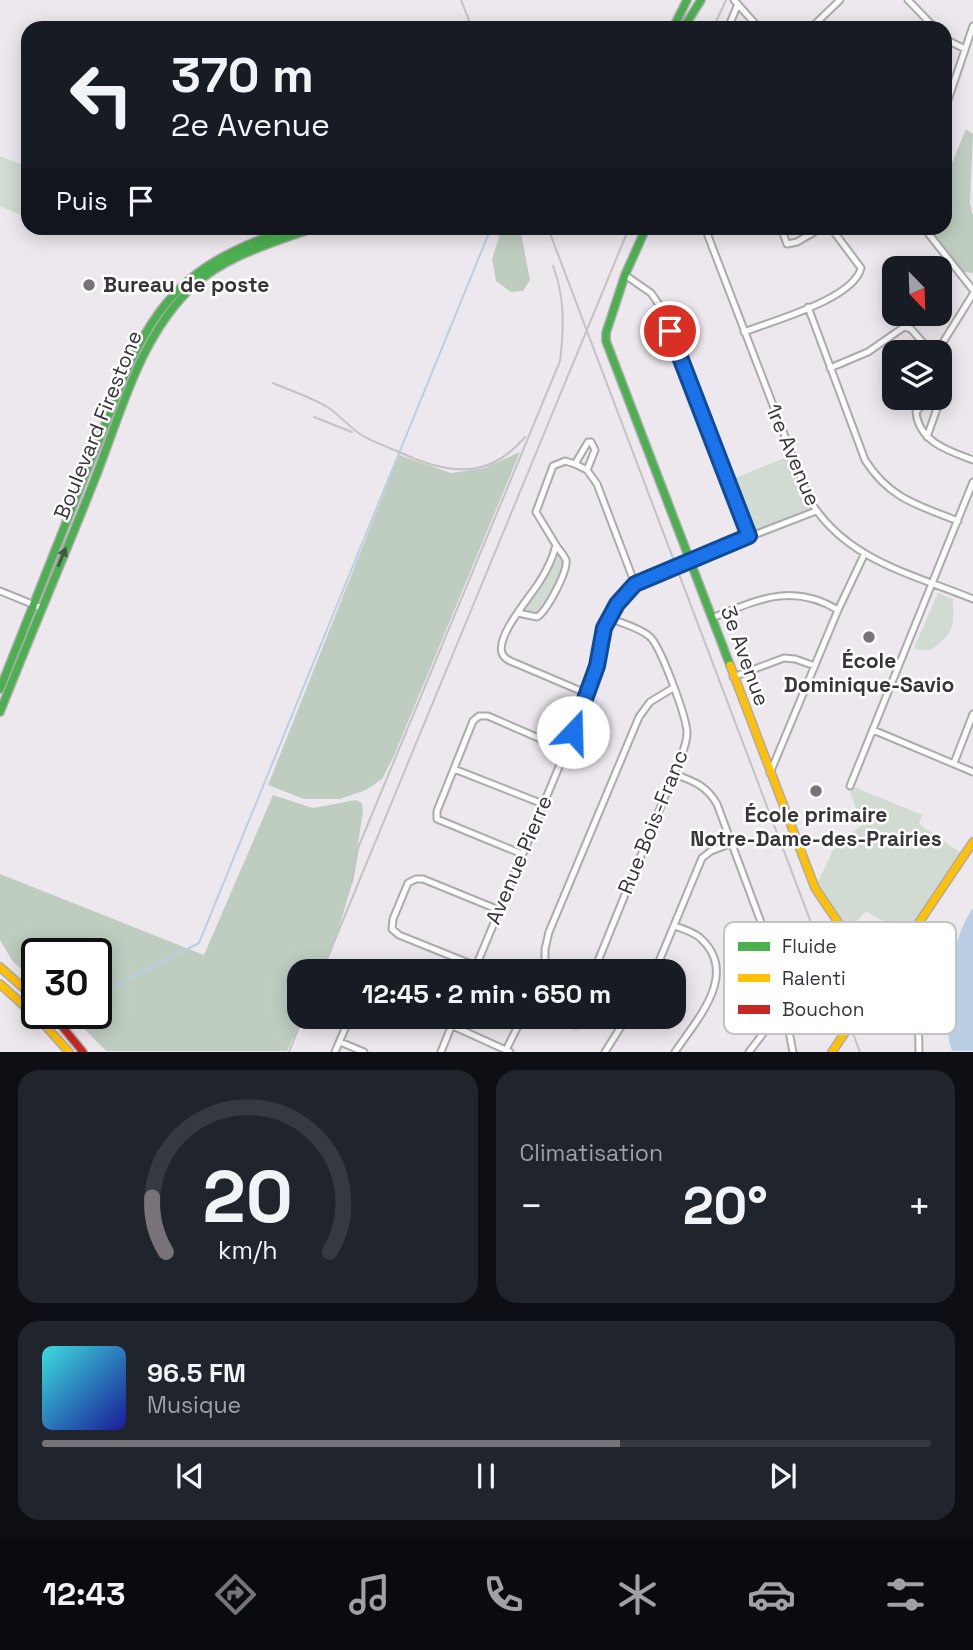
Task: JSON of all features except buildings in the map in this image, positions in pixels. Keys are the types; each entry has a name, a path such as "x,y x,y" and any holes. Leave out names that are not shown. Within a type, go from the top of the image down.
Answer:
{"main road":[{"path":"676,21 687,0"},
{"path":"687,21 698,0"},
{"name":"Boulevard Firestone","path":"0,712 128,367 149,325 194,274 230,251 273,235"},
{"name":"Boulevard Firestone","path":"0,689 97,473 141,356 158,326 195,284 213,270 235,257 294,235"},
{"path":"625,275 643,235"},
{"name":"3e Avenue","path":"625,275 606,332 606,341 818,895 837,922"},
{"path":"920,922 973,842"},
{"path":"0,967 21,986"},
{"path":"0,984 69,1052"},
{"path":"64,1029 83,1052"},
{"path":"832,1052 844,1034"}],"street":[{"path":"818,21 840,0"},
{"path":"908,0 928,21"},
{"path":"730,21 736,2"},
{"path":"736,2 753,21"},
{"path":"952,88 973,26"},
{"path":"952,42 965,49"},
{"name":"1re Avenue","path":"708,235 809,499 816,511 828,527 864,555 973,599"},
{"path":"783,235 787,244 797,243 810,235"},
{"path":"744,332 833,297 859,276 861,268 836,235"},
{"path":"929,235 973,292 944,340"},
{"path":"625,275 651,293 660,306 749,536"},
{"path":"808,307 865,460 877,478 892,492 917,505 958,520"},
{"path":"886,340 905,327 911,329 921,340"},
{"path":"830,368 868,352 882,343"},
{"path":"918,410 916,421 927,437 937,445 973,460"},
{"path":"927,437 935,410"},
{"path":"575,464 585,444 592,442 594,450 587,470"},
{"path":"518,613 537,617 545,610 566,567 564,557 537,516 536,507 553,466 565,461 587,470 597,484 635,584"},
{"path":"850,786 973,482"},
{"name":"Avenue Pierre","path":"479,959 588,694 608,618 617,604 635,584 816,511"},
{"path":"556,545 542,577 502,643 502,654 515,663 588,694"},
{"path":"770,773 864,555"},
{"path":"0,591 38,606"},
{"path":"712,618 777,595 802,596 829,604 838,610"},
{"name":"Rue Bois-Franc","path":"598,959 674,774 687,731 660,651 652,637 608,618"},
{"path":"733,677 784,658 815,666"},
{"path":"545,959 549,932 639,717 650,702 673,688"},
{"path":"954,764 973,714"},
{"path":"522,854 437,819 437,811 473,721 479,716 488,716 566,750"},
{"path":"873,730 973,772"},
{"path":"454,769 543,804"},
{"path":"674,774 699,783 710,791 761,922"},
{"path":"660,959 702,858 711,851 732,843"},
{"path":"453,959 399,935 392,929 393,919 408,883 422,879 499,909"},
{"path":"675,926 698,936 709,948 717,973 716,986 708,1003 675,1052"},
{"path":"335,1052 345,1029"},
{"path":"441,1052 450,1029"},
{"path":"461,1029 508,1051 517,1029"},
{"path":"605,1052 620,1029"},
{"path":"749,1052 763,1034"},
{"path":"789,1034 793,1052"},
{"path":"919,1034 919,1052"},
{"path":"340,1042 364,1052"}],"shaded area":[{"path":"0,156 21,164 21,215 0,206"},
{"path":"792,455 816,511 749,536 725,482"},
{"path":"556,545 566,562 546,610 537,617 518,613"},
{"path":"938,593 953,599 953,618 949,633 934,648 914,648"},
{"path":"852,786 922,815 919,824 964,855 916,922 885,922 866,911 856,922 838,922 815,888 833,850 862,825 850,792"}],"green space":[{"path":"966,129 973,134 970,202 973,216 973,273 953,271 952,256 941,256 924,235 952,235 952,163"},
{"path":"500,235 521,235 530,280 523,291 511,292 496,281 492,259"},
{"path":"520,452 382,779 366,790 340,799 304,799 268,785 399,455 451,473 484,468"},
{"path":"273,795 313,808 356,800 362,803 352,884 327,959 287,959 287,1029 297,1029 287,1051 106,1051 85,1029 112,1029 112,938 21,938 21,969 13,962 0,940 0,874 204,955"}],"water":[{"path":"973,908 973,1051 952,1051 948,1034 956,1034 956,946"}],"waterway":[{"path":"112,988 199,943 488,235"}],"railway":[{"path":"461,0 469,21"},
{"path":"716,21 726,0"},
{"path":"551,235 811,922"},
{"path":"327,959 626,235"},
{"path":"352,882 358,848 560,361 562,313 560,289 553,266"},
{"path":"273,383 327,407 369,439 416,459 450,469 481,467 496,461 525,437"},
{"path":"314,417 352,432"},
{"path":"289,1052 298,1029"},
{"path":"853,1034 860,1052"}],"traffic: fast":[{"path":"676,21 687,0"},
{"path":"688,21 701,0"},
{"path":"0,689 128,367 143,338 158,314 193,277 236,250 273,235"},
{"path":"0,712 96,476 134,374 160,327 175,305 207,275 251,251 294,235"},
{"path":"643,235 625,275 606,333 606,341 730,665"}],"traffic: slow":[{"path":"730,665 815,888 838,922"},
{"path":"919,922 973,842"},
{"path":"0,967 21,986"},
{"path":"0,984 42,1022 69,1052"},
{"path":"832,1052 844,1034"}],"traffic: jam":[{"path":"64,1029 83,1052"}],"place":[{"name":"Bureau de poste","path":"89,285"},
{"name":"École Dominique-Savio","path":"869,637"},
{"name":"École primaire Notre-Dame-des-Prairies","path":"816,791"}],"route":[{"path":"573,732 594,677 604,628 612,611 626,593 635,584 749,536 670,331"}]}
